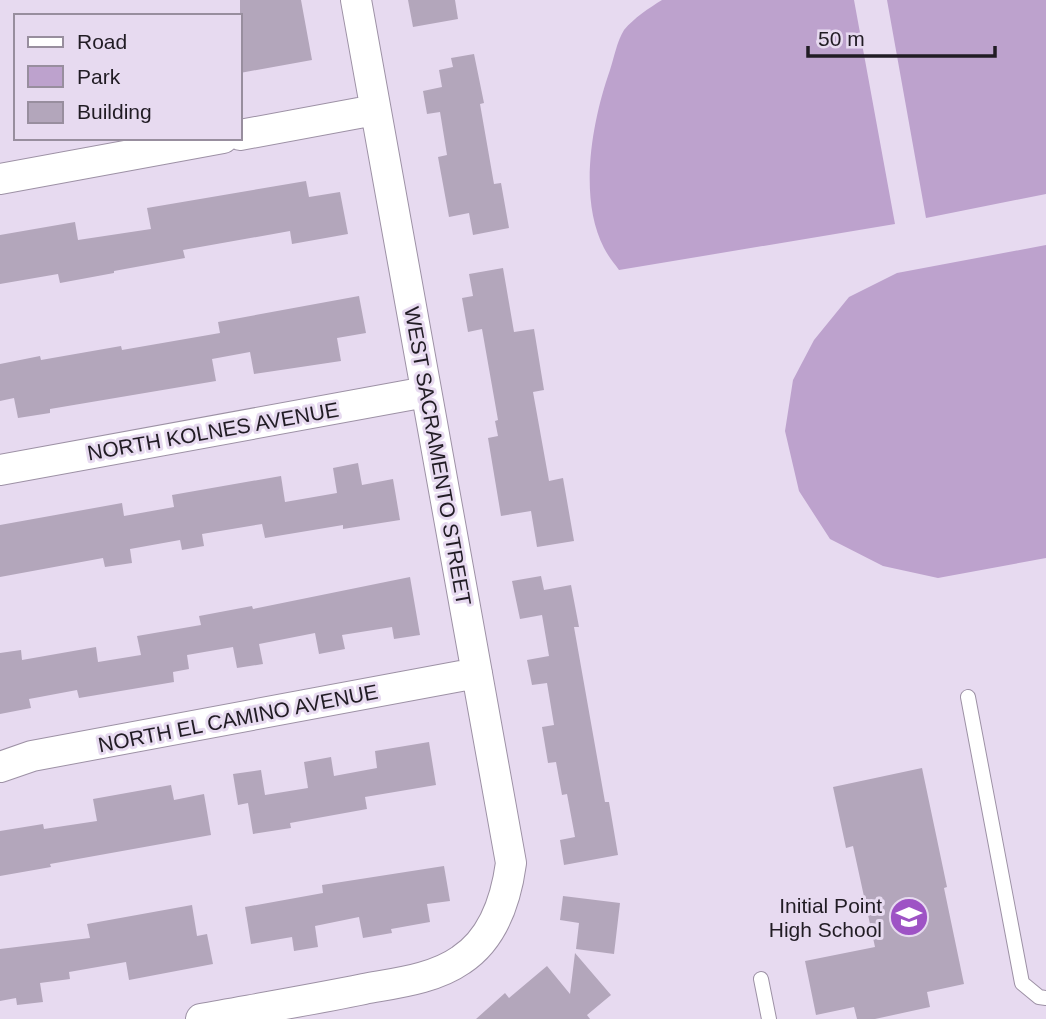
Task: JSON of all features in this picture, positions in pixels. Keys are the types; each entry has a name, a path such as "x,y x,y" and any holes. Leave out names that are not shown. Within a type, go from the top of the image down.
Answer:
{"street":[{"name":"WEST SACRAMENTO STREET","path":"201,1019 307,1010 423,977 461,960 484,938 500,912 508,888 511,863 355,0"},
{"path":"242,135 375,110"},
{"path":"0,179 212,140"},
{"name":"NORTH KOLNES AVENUE","path":"0,470 426,392"},
{"name":"NORTH EL CAMINO AVENUE","path":"0,767 32,756 477,673"}],"lane":[{"path":"968,697 1022,984 1039,997 1046,998"},
{"path":"761,979 769,1019"}],"green space":[{"path":"662,0 854,0 895,224 619,270 604,248 591,206 590,159 593,136 604,90 624,30 637,17"},
{"path":"887,0 1046,0 1046,194 926,218"},
{"path":"1046,245 1046,558 938,578 883,566 830,539 799,491 785,431 793,380 814,340 849,297 897,273"}],"building":[{"path":"240,0 301,0 312,60 242,73"},
{"path":"408,0 455,0 458,19 413,27"},
{"path":"474,54 484,103 480,104 494,184 501,183 509,228 473,235 469,213 449,217 438,157 447,155 440,112 427,114 423,91 442,87 439,70 453,67 451,58"},
{"path":"306,181 309,197 340,192 348,234 292,244 290,231 183,250 185,258 60,283 58,274 0,284 0,235 75,222 78,240 151,229 147,208"},
{"path":"503,268 514,332 534,329 544,390 533,392 549,481 563,478 574,541 537,547 531,511 501,516 488,438 498,436 495,421 498,420 482,329 468,332 462,298 473,296 469,274"},
{"path":"359,296 366,333 337,338 341,361 254,374 250,352 212,359 216,381 50,409 50,413 18,418 14,398 0,401 0,364 121,346 122,350 220,333 218,322"},
{"path":"358,463 362,485 393,479 400,520 343,529 343,525 265,538 262,524 202,534 204,546 182,550 180,540 130,549 132,563 105,567 103,558 0,577 0,525 122,503 124,516 174,507 172,495 281,476 285,502 337,493 333,468"},
{"path":"541,576 544,590 571,585 579,627 574,627 605,802 609,802 618,855 564,865 560,840 575,837 567,794 562,795 556,762 548,763 542,727 554,725 547,683 532,685 527,660 549,656 542,615 520,619 512,581"},
{"path":"410,577 420,635 394,639 392,627 342,635 345,649 319,654 315,633 259,644 263,664 237,668 233,647 187,655 189,669 173,672 174,682 79,698 77,690 29,699 31,708 0,714 0,653 21,650 22,660 96,647 98,662 141,655 137,636 201,625 199,616 252,606 253,609"},
{"path":"429,742 436,785 365,797 367,809 290,823 291,828 253,834 248,803 238,805 233,774 261,770 265,795 308,788 304,762 331,757 334,776 377,768 375,751"},
{"name":"Initial Point High School","path":"922,768 964,984 927,992 930,1007 875,1019 857,1019 854,1007 816,1015 805,961 875,947 853,846 846,848 833,787"},
{"path":"171,785 174,800 204,794 211,835 50,864 51,867 0,876 0,831 43,824 44,829 97,821 93,799"},
{"path":"444,866 450,901 427,904 430,922 391,929 392,933 363,938 359,917 315,926 318,947 294,951 292,937 251,944 245,907 323,893 322,885"},
{"path":"563,896 620,903 614,954 576,949 579,923 560,920"},
{"path":"192,905 197,936 207,934 213,964 129,980 126,962 69,972 70,979 40,983 43,1002 17,1005 16,998 0,1001 0,949 90,938 87,924"},
{"path":"575,953 611,995 587,1015 590,1019 476,1019 505,993 509,998 547,966 570,994"}],"place":[{"name":"Initial Point High School","path":"909,917"}]}
